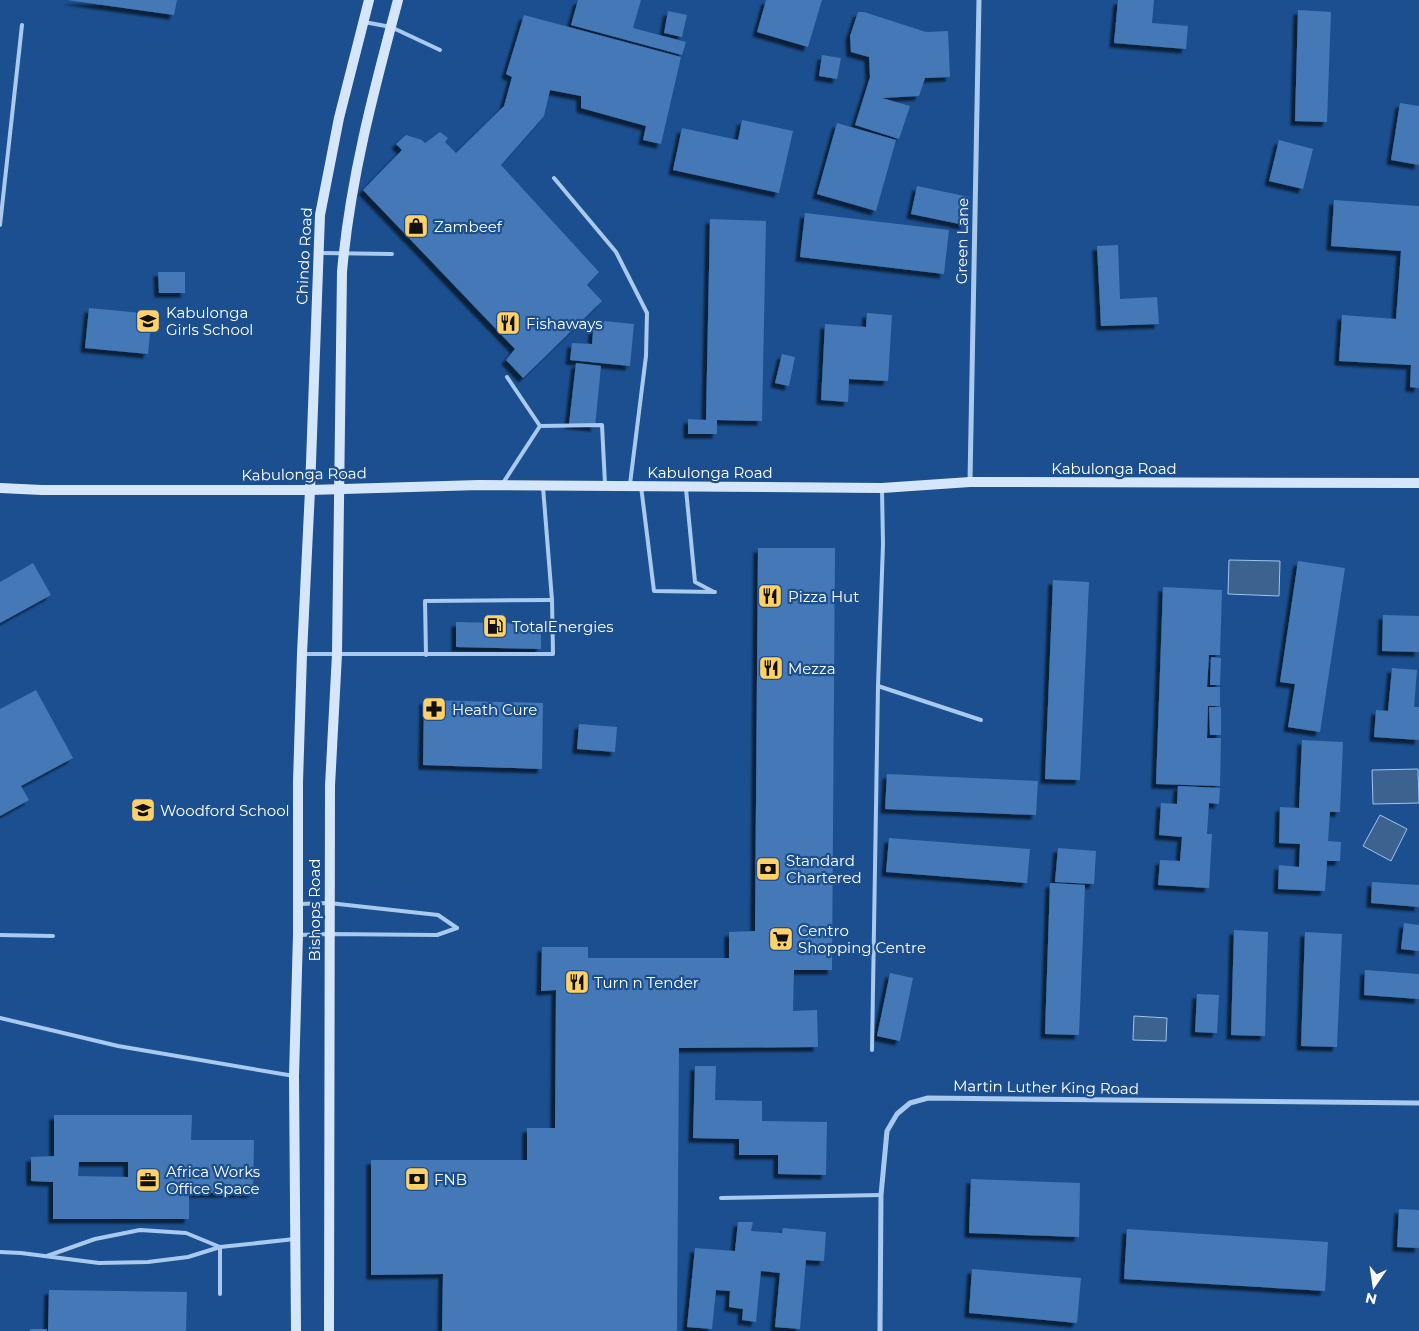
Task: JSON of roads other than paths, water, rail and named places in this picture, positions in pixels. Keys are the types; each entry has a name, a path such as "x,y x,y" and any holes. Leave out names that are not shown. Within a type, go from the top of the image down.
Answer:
{"main road":[{"name":"Chindo Road","path":"310,490 318,253 322,205 339,118 369,0"},
{"path":"338,490 344,253 348,216 366,121 398,0"},
{"name":"Kabulonga Road","path":"0,488 42,490 338,490 543,485 882,488 970,482 1419,484"},
{"name":"Bishops Road","path":"296,1331 294,1076 298,936 298,782 310,490"},
{"name":"Bishops Road","path":"329,1331 330,786 337,654 338,490"}],"street":[{"name":"Green Lane","path":"970,482 979,0"},
{"name":"Martin Luther King Road","path":"880,1331 881,1195 887,1131 897,1114 910,1103 928,1098 1419,1103"}],"lane":[{"path":"364,22 391,27 440,50"},
{"path":"0,225 22,25"},
{"path":"554,178 616,252 647,313 646,356 635,486 654,591 715,592 695,582 686,487"},
{"path":"318,253 392,254"},
{"path":"507,378 540,426"},
{"path":"540,426 602,425 606,486"},
{"path":"502,485 540,426"},
{"path":"302,654 553,654 552,600 543,485"},
{"path":"872,1050 878,686 883,544 882,488"},
{"path":"426,655 425,601 552,600"},
{"path":"878,686 980,720"},
{"path":"298,904 329,903 438,915 457,928 437,935 329,934 298,936"},
{"path":"0,935 54,936"},
{"path":"0,1018 118,1046 294,1076"},
{"path":"721,1198 881,1195"},
{"path":"44,1256 95,1239 140,1230 186,1233 220,1247"},
{"path":"0,1252 99,1263 148,1262 188,1257 220,1247 296,1238"},
{"path":"220,1247 220,1294"}],"water":[{"path":"1229,560 1280,561 1279,596 1228,594"},
{"path":"1418,769 1419,803 1373,804 1372,770"},
{"path":"1380,815 1407,829 1391,861 1363,846"},
{"path":"1134,1016 1167,1018 1166,1041 1133,1040"}],"place":[{"name":"Zambeef","path":"416,226"},
{"name":"Kabulonga Girls School","path":"148,321"},
{"name":"Fishaways","path":"508,323"},
{"name":"Pizza Hut","path":"770,596"},
{"name":"TotalEnergies","path":"495,626"},
{"name":"Mezza","path":"771,668"},
{"name":"Heath Cure","path":"434,709"},
{"name":"Woodford School","path":"143,810"},
{"name":"Standard Chartered","path":"768,869"},
{"name":"Centro Shopping Centre","path":"781,939"},
{"name":"Turn n Tender","path":"577,982"},
{"name":"FNB","path":"417,1179"},
{"name":"Africa Works Office Space","path":"148,1180"}]}
